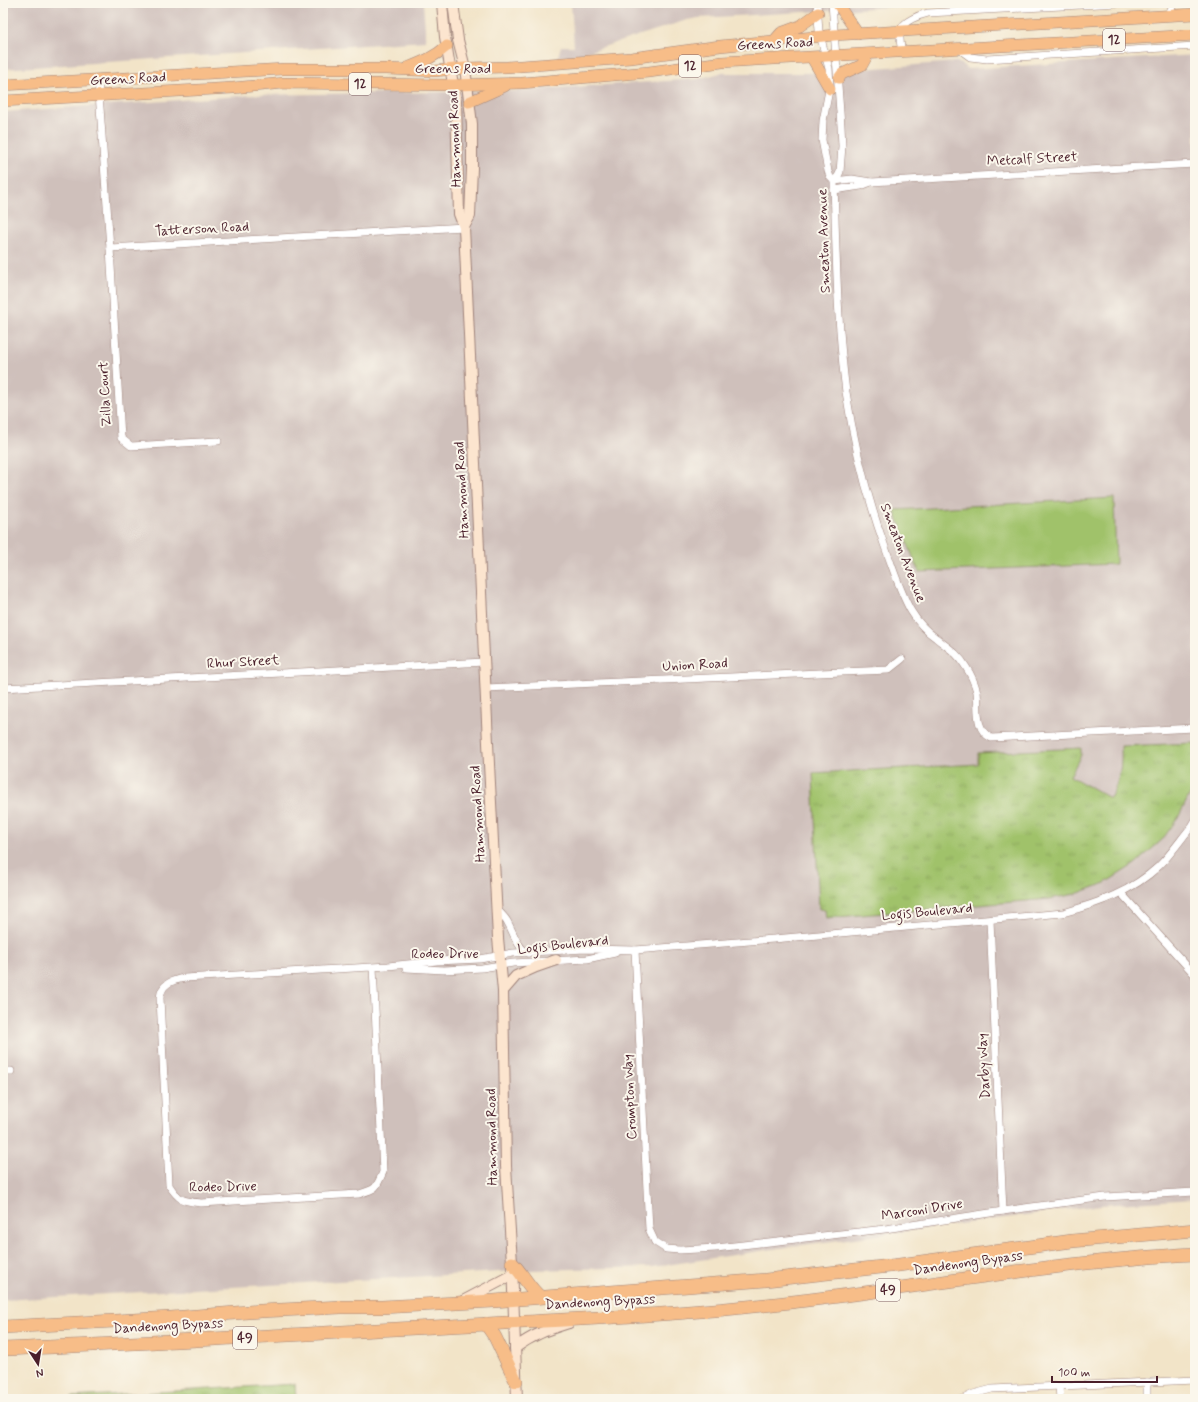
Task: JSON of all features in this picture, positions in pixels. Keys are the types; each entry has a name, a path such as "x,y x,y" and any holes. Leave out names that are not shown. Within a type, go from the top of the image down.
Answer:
{"highway":[{"name":"Dandenong Bypass","path":"3,1326 171,1318 261,1311 341,1307 382,1307 513,1299 766,1280 899,1265 1072,1241 1195,1230"},
{"name":"Dandenong Bypass","path":"3,1349 656,1315 774,1304 896,1289 1066,1265 1195,1254"},
{"path":"512,1269 521,1272 532,1290 540,1297"},
{"path":"486,1324 495,1337 516,1381"}],"main road":[{"name":"Hammond Road","path":"442,3 456,102 459,214 464,227 484,662 497,909 503,991 506,1166 517,1399"},
{"name":"Hammond Road","path":"453,3 458,40 468,84 472,124 470,216 464,227"},
{"path":"837,3 858,34"},
{"path":"773,41 781,33 800,26 818,8"},
{"name":"Greens Road","path":"3,85 266,70 341,68 435,71 465,68 507,67 624,59 820,36 1195,14"},
{"name":"Greens Road","path":"3,101 268,84 509,84 649,72 706,64 1195,35"},
{"path":"403,69 432,58 439,54 447,46"},
{"path":"839,78 842,74 862,65 868,54"},
{"path":"812,58 830,89"},
{"path":"266,70 268,84"},
{"path":"469,102 509,84"},
{"path":"503,991 516,976 556,960"},
{"path":"461,1302 512,1269"},
{"path":"515,1348 533,1336 580,1319"}],"street":[{"path":"831,56 834,35 832,3"},
{"path":"902,52 900,32 903,25 921,15 928,13 1118,3"},
{"path":"1168,16 1174,3"},
{"path":"818,8 820,36 831,56"},
{"name":"Greens Road","path":"959,49 970,56 987,59 1195,46"},
{"name":"Smeaton Avenue","path":"831,56 839,78 842,146 840,172 834,181 834,190 842,356 846,392 865,484 878,527 902,591 912,612 922,626 935,638 950,648 966,666 977,690 979,721 982,732 991,738 1195,728"},
{"name":"Smeaton Avenue","path":"831,56 829,68 830,89 823,121 822,140 828,171 830,177 834,181"},
{"path":"98,79 110,248"},
{"name":"Metcalf Street","path":"834,181 852,179 871,182 1195,164"},
{"name":"Metcalf Street","path":"834,190 861,186 871,182"},
{"name":"Tatterson Road","path":"110,248 464,227"},
{"name":"Zilla Court","path":"110,248 121,438 131,446 218,441"},
{"name":"Union Road","path":"486,688 888,670 902,659"},
{"name":"Rhur Street","path":"3,688 484,662"},
{"name":"Smeaton Avenue","path":"1184,729 1195,732"},
{"name":"Logis Boulevard","path":"500,960 529,953 585,949 635,950 1063,913 1092,905 1120,893 1140,881 1159,865 1194,825"},
{"path":"1120,893 1195,976"},
{"name":"Logis Boulevard","path":"497,909 507,920 520,945 529,953"},
{"name":"Darby Way","path":"990,920 1004,1211"},
{"name":"Logis Boulevard","path":"500,960 556,960 587,958 627,950"},
{"name":"Crompton Way","path":"635,950 649,1229 655,1242"},
{"name":"Rodeo Drive","path":"373,967 383,1172 378,1185 371,1191 359,1194 201,1203 183,1201 175,1195 169,1186 160,998 162,988 175,980 185,978 388,966 437,961 480,959 500,960"},
{"path":"3,1071 11,1071"},
{"name":"Marconi Drive","path":"655,1242 666,1249 680,1250 716,1248 885,1229 1105,1197 1195,1192"},
{"path":"964,1399 973,1394 992,1389 1195,1380"},
{"path":"1146,1382 1147,1399"},
{"path":"1059,1386 1060,1399"}],"shaded area":[{"path":"3,3 423,3 426,41 3,69"},
{"path":"571,3 963,3 699,18 687,20 575,56 558,57 561,46 574,46"},
{"path":"1195,55 1195,1199 1101,1205 787,1247 653,1267 533,1270 3,1300 3,112 255,95 513,91 697,79 721,73 806,73 957,62 969,69"}],"green space":[{"path":"1114,498 1116,564 919,572 894,510"},
{"path":"1195,744 1195,784 1178,818 1162,840 1135,864 1105,883 1076,894 1049,899 826,918 825,910 819,909 813,773 978,764 978,753 1081,748 1081,755 1070,776 1110,798 1120,773 1121,746"},
{"path":"295,1384 296,1399 71,1399 71,1397"}]}
